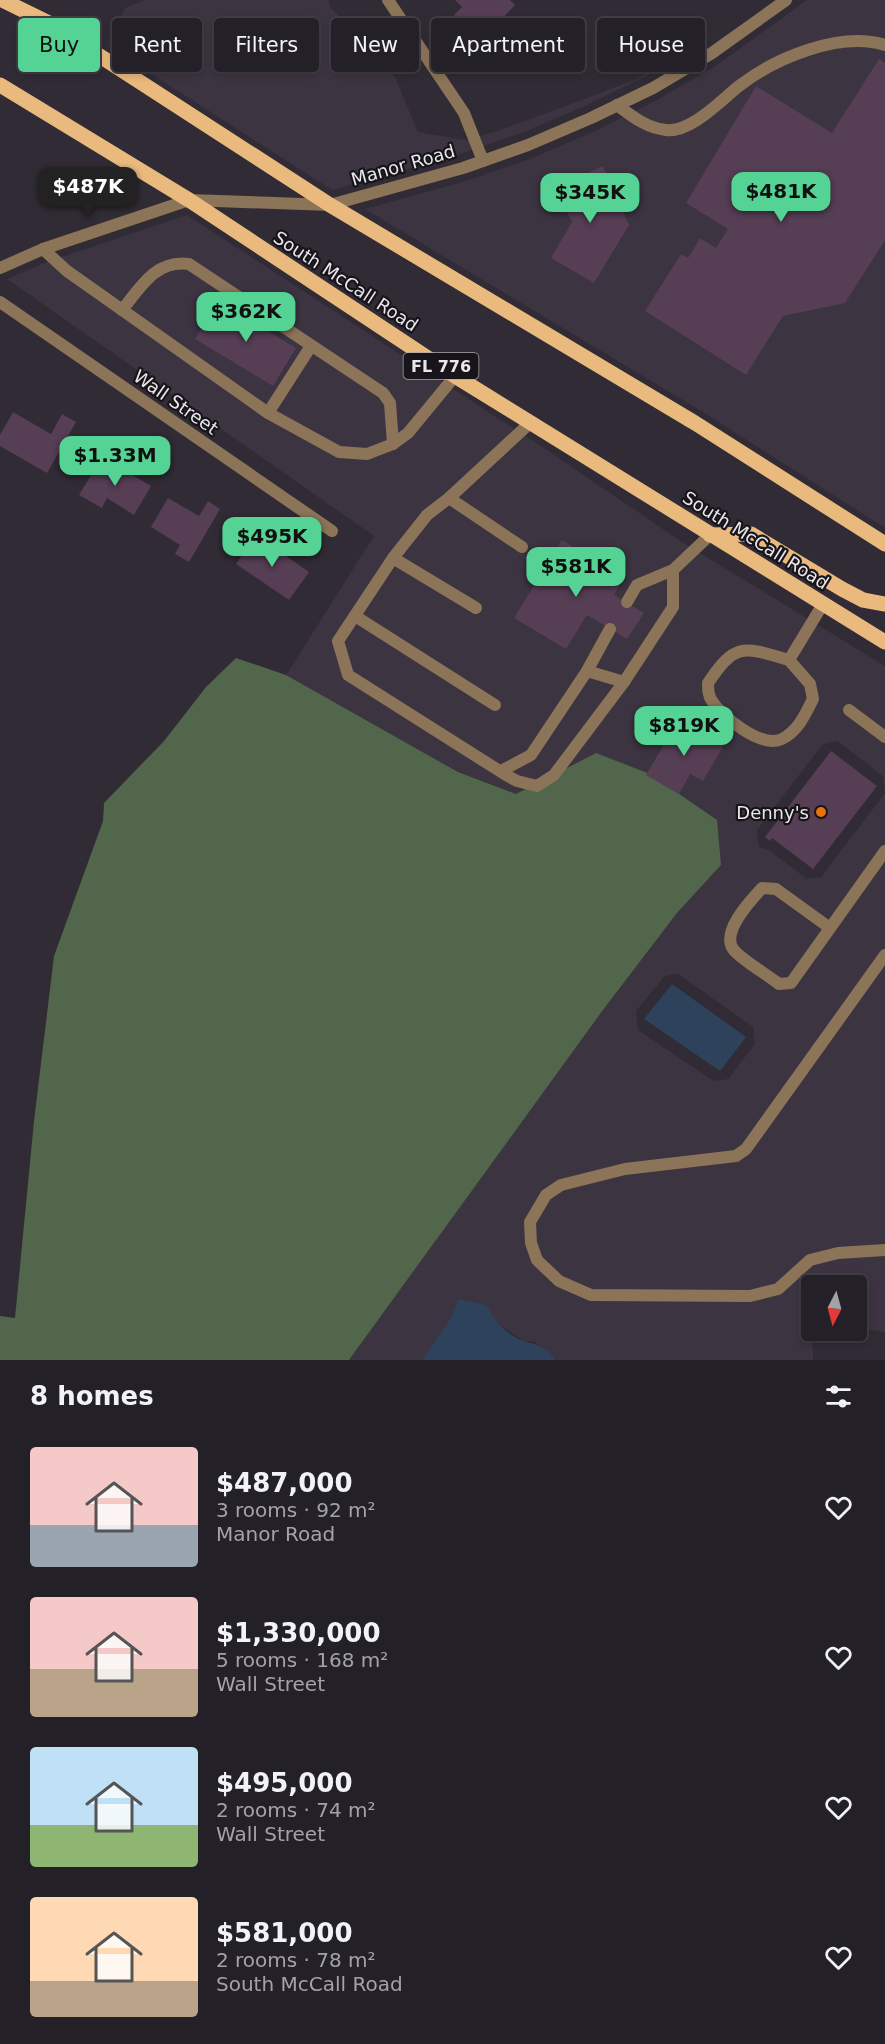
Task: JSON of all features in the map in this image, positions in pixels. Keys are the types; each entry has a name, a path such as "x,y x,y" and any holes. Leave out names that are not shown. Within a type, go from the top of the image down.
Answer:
{"main road":[{"path":"2,0 48,23 330,205 695,423 885,544"},
{"name":"South McCall Road","path":"0,85 189,200 455,376 885,642"},
{"path":"710,535 751,534 849,593 863,600 885,604"}],"street":[{"path":"388,0 464,113 483,160"},
{"name":"Manor Road","path":"0,268 43,249 189,200 330,205 528,145 617,105 712,53 786,0"},
{"path":"617,105 647,126 668,130 701,118 741,84 795,55 844,40 870,40 885,45"},
{"path":"43,249 67,271 268,413 339,452 367,454 393,444 408,433 455,376"},
{"path":"122,310 154,271 174,264 189,264 383,393 390,403 393,444"},
{"name":"Wall Street","path":"0,302 332,531"},
{"path":"268,413 311,346"},
{"path":"531,422 449,498 427,514 393,558 338,641 348,675 518,782 537,786 554,775 624,682 673,608 673,570"},
{"path":"449,498 522,547"},
{"path":"627,602 637,585 673,570 710,535"},
{"path":"393,558 476,608"},
{"path":"789,660 823,604"},
{"path":"355,616 495,705"},
{"path":"501,771 531,755 587,671 610,629"},
{"path":"751,649 789,660 810,684 813,699 795,731 779,741 762,740 723,716 710,698 708,683 732,653 751,649"},
{"path":"587,671 624,682"},
{"path":"849,710 885,737"},
{"path":"830,928 776,889 762,888 736,919 730,939 733,949 778,984 791,982 830,928 885,851"},
{"path":"884,958 746,1149 736,1156 625,1169 561,1185 546,1195 530,1222 531,1243 537,1260 559,1281 591,1295 750,1296 778,1289 810,1260 838,1253 885,1250"}],"shaded area":[{"path":"145,0 329,0 330,7 341,18 331,18 331,72 391,72 395,77 418,132 465,140 498,131 653,72 587,105 524,132 460,154 332,190 148,72 202,72 202,18 121,18 125,8"},
{"path":"807,0 885,0 885,528 701,411 365,209 466,181 532,158 595,131 657,100 717,65"},
{"path":"112,37 112,49 108,46"},
{"path":"187,215 550,452 682,542 885,666 885,793 885,1332 867,1329 867,1275 801,1275 801,1341 813,1341 813,1360 555,1360 535,1342 524,1341 501,1326 491,1316 487,1305 458,1299 450,1319 422,1360 349,1360 603,1010 677,913 721,865 596,753 516,794 458,772 286,675 374,536 7,279 47,262","holes":["837,741 883,776 885,793 821,877 807,879 769,850 759,847 757,830 823,744","678,974 753,1027 755,1044 728,1079 714,1081 638,1030 636,1011 665,976"]}],"green space":[{"path":"236,658 286,675 458,772 516,794 596,753 650,774 717,820 721,865 677,913 603,1010 349,1360 0,1360 0,1316 15,1318 34,1121 54,956 103,821 104,803 164,741 206,687"}],"water":[{"path":"672,984 746,1037 720,1071 644,1019"},
{"path":"458,1299 487,1305 497,1322 507,1331 518,1339 545,1349 555,1360 422,1360 450,1319"}],"building":[{"path":"455,0 510,0 515,5 503,18 457,18 454,15 462,7"},
{"path":"879,59 885,63 885,240 845,303 783,316 746,375 645,311 681,254 688,258 700,238 716,248 728,229 686,203 756,86 832,133"},
{"path":"603,166 629,225 594,283 551,258 572,222 555,188"},
{"path":"218,301 296,348 273,386 195,339"},
{"path":"13,412 51,434 62,414 76,422 47,473 0,446 0,435"},
{"path":"102,457 151,486 134,515 107,498 102,508 79,495"},
{"path":"168,498 199,516 208,501 220,509 189,562 175,554 180,545 151,527"},
{"path":"256,535 309,572 289,600 236,564"},
{"path":"562,540 624,578 614,595 644,613 627,639 587,615 566,649 514,618"},
{"path":"679,719 724,745 703,781 690,774 679,794 646,775"},
{"name":"Denny's","path":"831,751 877,786 813,869 772,838 770,841 765,837"}],"place":[{"name":"Denny's","path":"821,812"}]}
